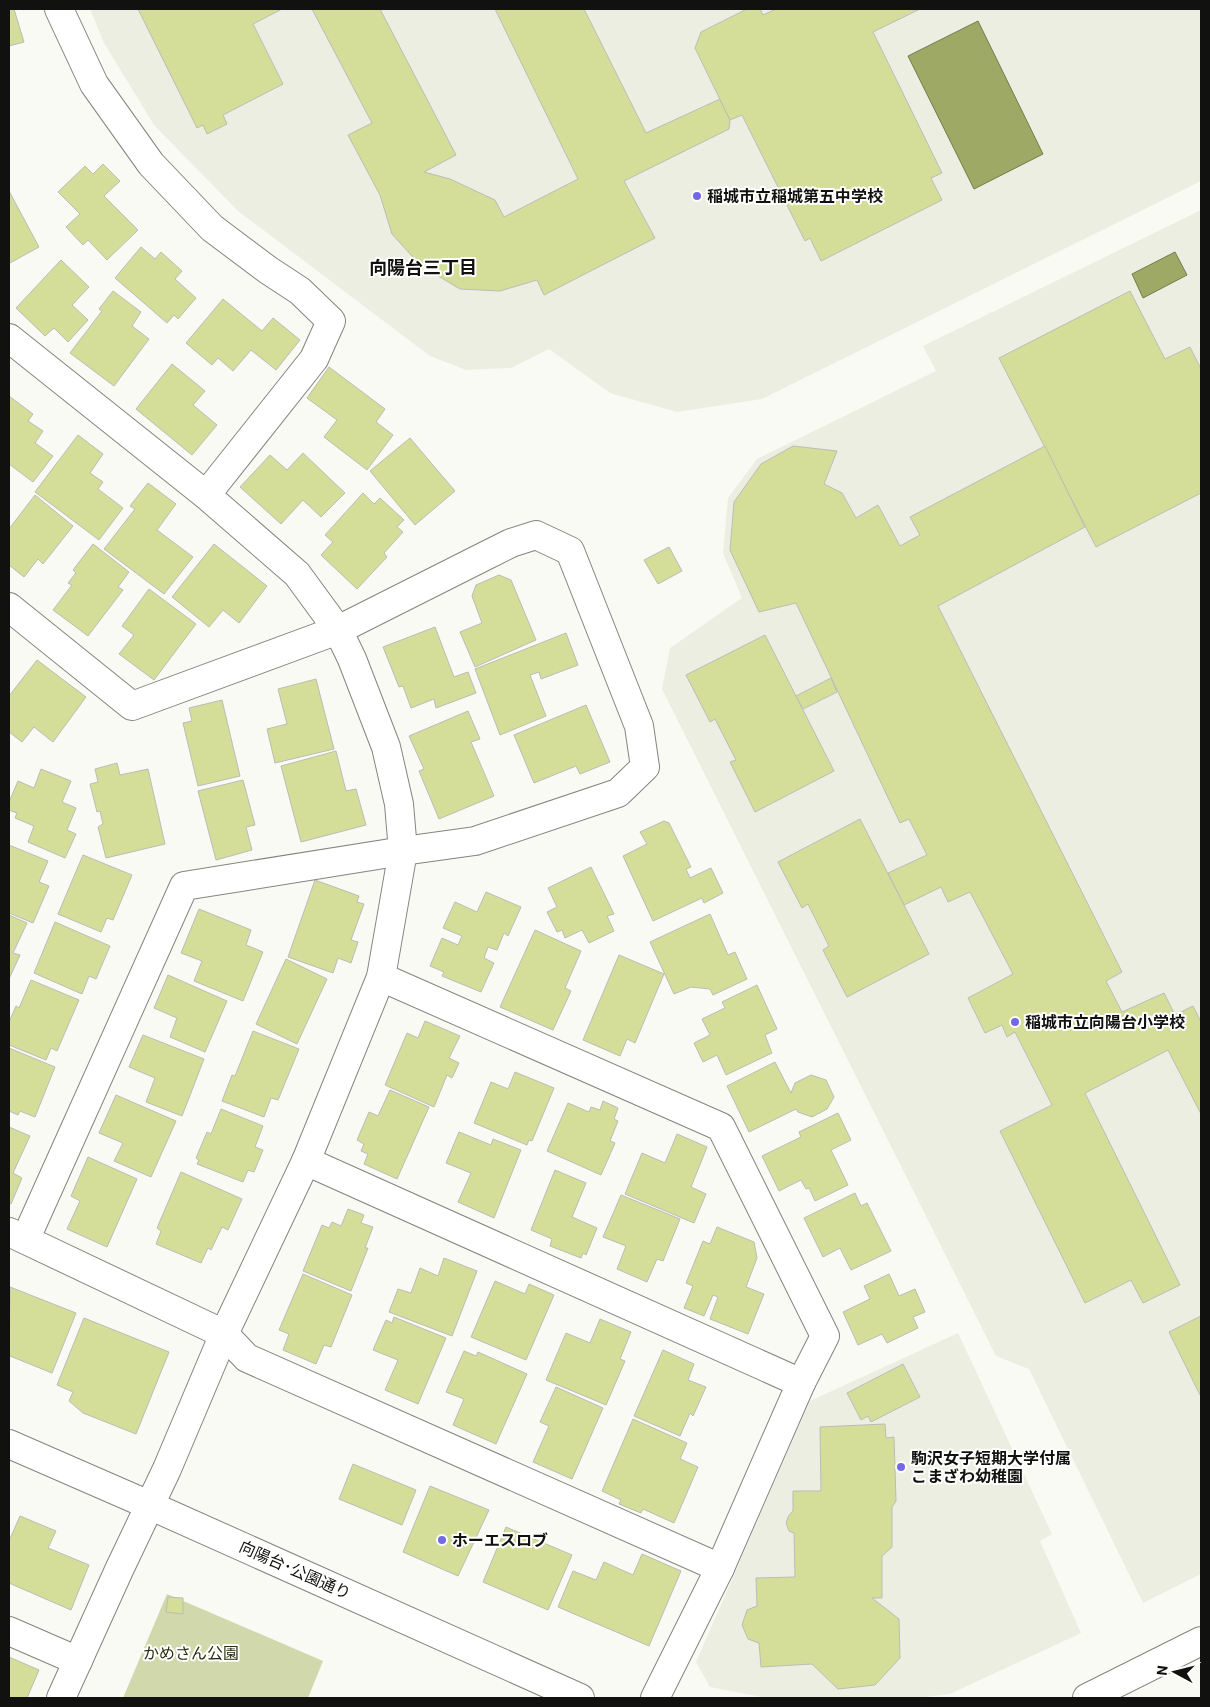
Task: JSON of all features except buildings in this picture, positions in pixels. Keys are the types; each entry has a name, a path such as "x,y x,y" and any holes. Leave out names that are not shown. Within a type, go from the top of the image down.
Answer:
{"street":[{"path":"59,9 94,84 151,164 212,228 268,270 300,291 331,321 314,360 206,495"},
{"path":"9,338 206,495 297,574 338,630 352,659 386,747 399,804 403,851 382,977 306,1161 224,1334 150,1505 61,1698"},
{"path":"9,607 132,706 338,630 511,543 536,535 570,551 639,726 645,767 618,793 475,841 184,886 17,1235 224,1334 247,1358 720,1568"},
{"path":"382,977 721,1127 825,1336 801,1383 720,1568 655,1698"},
{"path":"306,1161 801,1383"},
{"name":"向陽台･公園通り","path":"9,1444 150,1505 580,1698"},
{"path":"9,1631 78,1661"},
{"path":"1087,1698 1201,1641"}],"shaded area":[{"name":"稲城市立稲城第五中学校","path":"90,9 1201,9 1201,181 762,399 677,412 610,393 549,349 511,368 466,370 430,356 238,211 154,125 104,43"},
{"path":"978,21 1043,154 974,189 908,56"},
{"name":"稲城市立向陽台小学校","path":"1201,210 1201,1574 1143,1603 1029,1369 996,1356 662,689 670,648 742,598 723,553 728,498 757,459 936,371 923,346"},
{"path":"1175,252 1187,275 1143,298 1132,274"},
{"name":"駒沢女子短期大学付属 こまざわ幼稚園","path":"958,1333 1052,1534 1040,1541 1081,1633 950,1694 917,1698 767,1698 710,1687 696,1662 810,1401"}],"green space":[{"name":"かめさん公園","path":"167,1594 323,1661 308,1698 123,1698"}],"place":[{"name":"稲城市立稲城第五中学校","path":"697,196"},
{"name":"稲城市立向陽台小学校","path":"1015,1022"},
{"name":"駒沢女子短期大学付属 こまざわ幼稚園","path":"901,1467"},
{"name":"ホーエスロブ","path":"442,1540"}],"district":[{"name":"向陽台三丁目","path":"423,267"}]}
